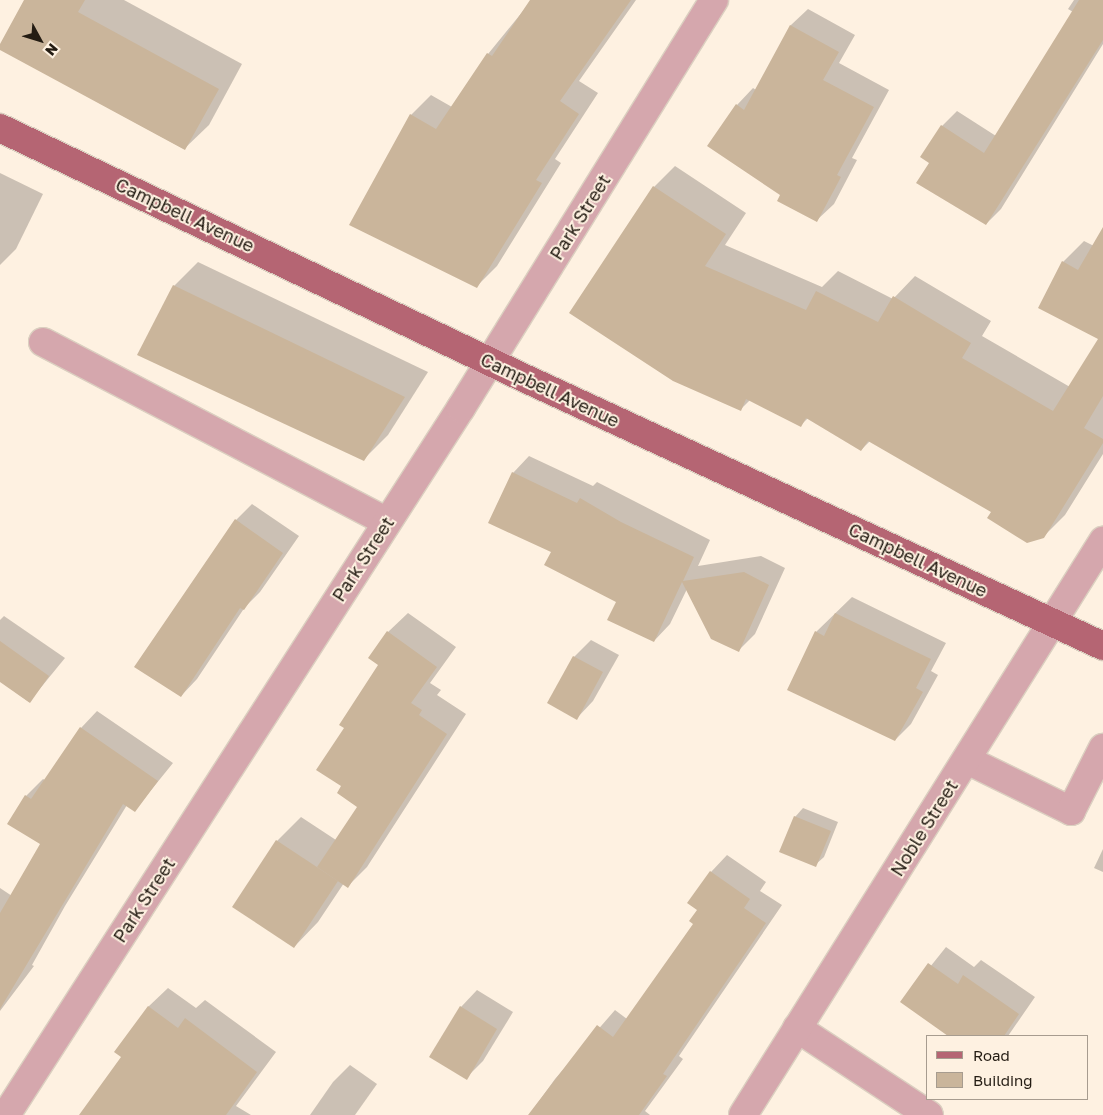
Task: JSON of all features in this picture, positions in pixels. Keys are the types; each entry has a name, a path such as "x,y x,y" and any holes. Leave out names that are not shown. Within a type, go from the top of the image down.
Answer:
{"main road":[{"name":"Campbell Avenue","path":"0,128 490,362 1103,646"}],"street":[{"name":"Park Street","path":"6,1115 490,362 714,0"},
{"path":"43,342 387,522"},
{"name":"Noble Street","path":"742,1115 967,760 1103,540"},
{"path":"967,760 1071,812 1093,793 1103,748"},
{"path":"797,1028 929,1115"}],"building":[{"path":"24,0 85,0 78,12 219,89 185,150 0,50 0,44"},
{"path":"530,0 631,0 560,101 579,114 536,180 542,183 477,288 349,225 410,114 436,129 487,53 492,56"},
{"path":"1079,0 1103,0 1103,40 986,225 916,183 929,163 920,157 941,125 984,153"},
{"path":"790,25 839,52 823,80 874,107 837,175 841,177 817,222 777,201 780,195 707,146 736,104 744,110"},
{"path":"653,186 726,234 705,266 806,310 816,291 878,322 893,296 971,343 962,358 1053,411 1098,339 1038,308 1062,261 1078,270 1103,227 1103,396 1084,428 1103,439 1103,443 1044,538 1027,543 987,518 991,512 868,441 861,451 806,418 801,427 746,399 741,411 673,381 569,313"},
{"path":"173,285 405,397 364,461 137,355"},
{"path":"512,472 577,503 580,498 621,522 694,557 683,581 744,572 769,585 739,652 711,639 682,582 654,642 607,620 616,602 544,565 551,552 488,523"},
{"path":"235,519 283,553 244,610 240,608 181,697 134,667"},
{"path":"835,613 931,659 916,688 923,692 895,741 787,690 815,631 824,636"},
{"path":"387,631 437,667 411,703 422,710 419,715 447,734 348,888 317,867 357,807 337,793 341,786 316,770 344,728 339,725 378,665 368,658"},
{"path":"0,641 49,676 30,703 0,682"},
{"path":"573,656 603,672 577,720 547,703"},
{"path":"80,727 158,781 135,812 123,804 0,1009 0,913 40,844 7,824 25,795 31,799"},
{"path":"794,816 831,831 816,867 779,852"},
{"path":"276,840 338,881 294,948 232,907"},
{"path":"710,871 750,899 744,908 766,923 663,1074 667,1076 639,1115 528,1115 597,1025 613,1037 693,924 689,921 697,910 687,903"},
{"path":"928,963 958,984 963,975 1019,1014 1005,1035 947,1035 900,1002"},
{"path":"148,1006 178,1028 185,1018 257,1072 226,1115 79,1115 121,1057 114,1052"},
{"path":"460,1006 497,1029 467,1080 429,1057"}]}
